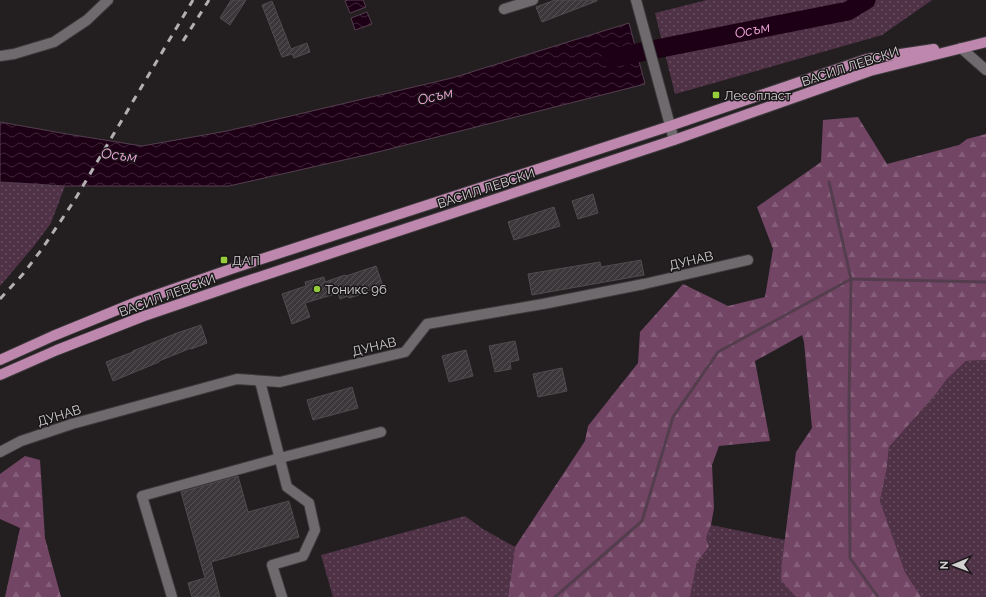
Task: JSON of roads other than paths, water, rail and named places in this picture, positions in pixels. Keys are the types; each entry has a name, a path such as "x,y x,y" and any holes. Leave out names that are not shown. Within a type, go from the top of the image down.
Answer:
{"main road":[{"name":"ВАСИЛ ЛЕВСКИ","path":"0,375 57,350 144,316 238,284 674,140 870,71 986,42"},
{"name":"ВАСИЛ ЛЕВСКИ","path":"0,360 53,336 139,301 670,126 866,59 986,42"}],"street":[{"path":"0,56 14,54 54,42 87,20 108,0"},
{"path":"504,9 533,0"},
{"path":"636,0 674,140"},
{"path":"961,48 986,70"},
{"name":"ДУНАВ","path":"0,452 21,441 72,424 237,379 280,382 405,352 427,324 543,304 644,284 748,260"},
{"path":"260,381 288,486 309,502 315,530 303,556 272,564 282,597"},
{"path":"172,597 142,496 381,432"}],"water":[{"path":"363,0 366,7 350,13 345,1"},
{"path":"367,12 372,24 355,30 351,18"},
{"path":"629,23 645,84 370,154 229,186 65,186 0,182 0,122 142,146 227,131 452,78"}],"waterway":[{"name":"Осъм","path":"611,58 848,11 866,0"},
{"path":"829,182 851,279 986,282"},
{"path":"555,597 642,521 673,417 718,352 851,279 849,405 850,558 878,597"}],"railway":[{"path":"0,299 23,274 42,249 74,201 193,0"},
{"path":"183,41 209,0"}],"place":[{"name":"Лесопласт","path":"716,95"},
{"name":"ДАП","path":"224,260"},
{"name":"Тоникс 96","path":"317,289"}]}
